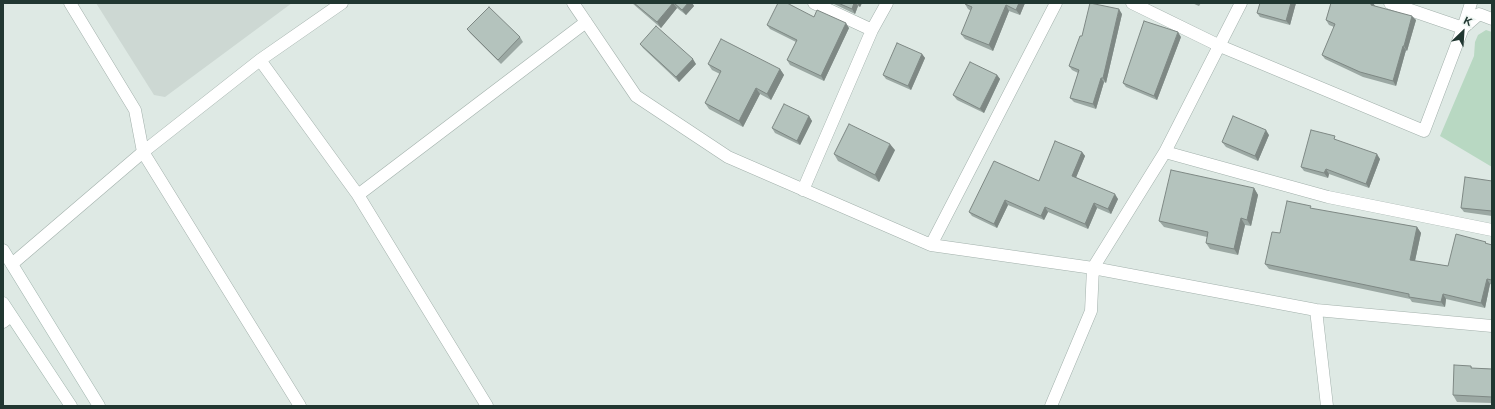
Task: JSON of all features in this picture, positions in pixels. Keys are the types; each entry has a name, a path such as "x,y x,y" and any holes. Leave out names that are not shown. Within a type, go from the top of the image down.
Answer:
{"street":[{"path":"70,3 135,110 143,152 300,406"},
{"path":"12,264 143,152 260,60 342,3"},
{"path":"573,3 636,96 728,157 931,245 1093,268 1316,310 1492,326"},
{"path":"814,3 872,30"},
{"path":"803,190 872,30 887,3"},
{"path":"931,245 1056,3"},
{"path":"1132,3 1220,46 1424,131 1471,3"},
{"path":"1051,406 1091,311 1093,268 1165,152 1241,3"},
{"path":"1390,3 1463,28"},
{"path":"1463,28 1479,14 1492,19"},
{"path":"358,195 586,22"},
{"path":"260,60 358,195 487,406"},
{"path":"1165,152 1328,198 1492,230"},
{"path":"3,250 99,406"},
{"path":"3,303 7,319 71,406"},
{"path":"1316,310 1327,406"}],"shaded area":[{"path":"96,3 292,3 165,97 154,95"}],"green space":[{"path":"1486,30 1492,32 1492,167 1440,136 1474,56 1475,42 1478,35"}],"building":[{"path":"634,3 673,3 657,22"},
{"path":"674,3 688,3 682,10"},
{"path":"778,3 787,3 814,17 817,10 846,23 821,76 787,60 797,40 767,25"},
{"path":"838,3 854,3 852,9"},
{"path":"965,3 1019,3 1016,10 1006,5 989,45 961,34 972,7"},
{"path":"1090,3 1119,9 1103,78 1101,78 1093,104 1070,98 1079,70 1069,66 1080,36 1082,36"},
{"path":"1260,3 1291,3 1286,21 1257,13"},
{"path":"1331,3 1371,3 1371,5 1412,16 1393,81 1360,72 1322,55 1335,24 1326,20"},
{"path":"489,7 520,37 498,60 467,29"},
{"path":"1144,21 1178,32 1154,96 1123,83"},
{"path":"656,26 693,59 676,77 640,44"},
{"path":"721,39 780,69 767,94 756,88 739,121 705,103 721,71 708,64"},
{"path":"897,43 922,54 908,86 883,75"},
{"path":"970,62 997,75 980,109 953,95"},
{"path":"784,104 809,116 797,141 772,128"},
{"path":"1233,116 1266,130 1255,156 1222,142"},
{"path":"849,124 890,144 875,175 834,154"},
{"path":"1311,130 1335,136 1334,139 1377,154 1366,184 1326,169 1324,173 1301,167"},
{"path":"1055,141 1082,152 1072,176 1115,194 1108,209 1094,203 1085,224 1045,207 1041,216 1005,200 994,224 969,212 994,161 1039,181"},
{"path":"1171,170 1254,188 1247,220 1241,218 1234,249 1206,243 1208,232 1159,221"},
{"path":"1465,177 1492,181 1492,211 1461,208"},
{"path":"1287,201 1311,206 1310,208 1417,227 1410,260 1448,266 1456,234 1486,242 1485,243 1492,245 1492,280 1487,279 1481,303 1443,294 1441,302 1409,297 1409,294 1265,264 1272,232 1280,233"},
{"path":"1454,365 1471,366 1471,368 1492,369 1492,397 1453,395"}]}
